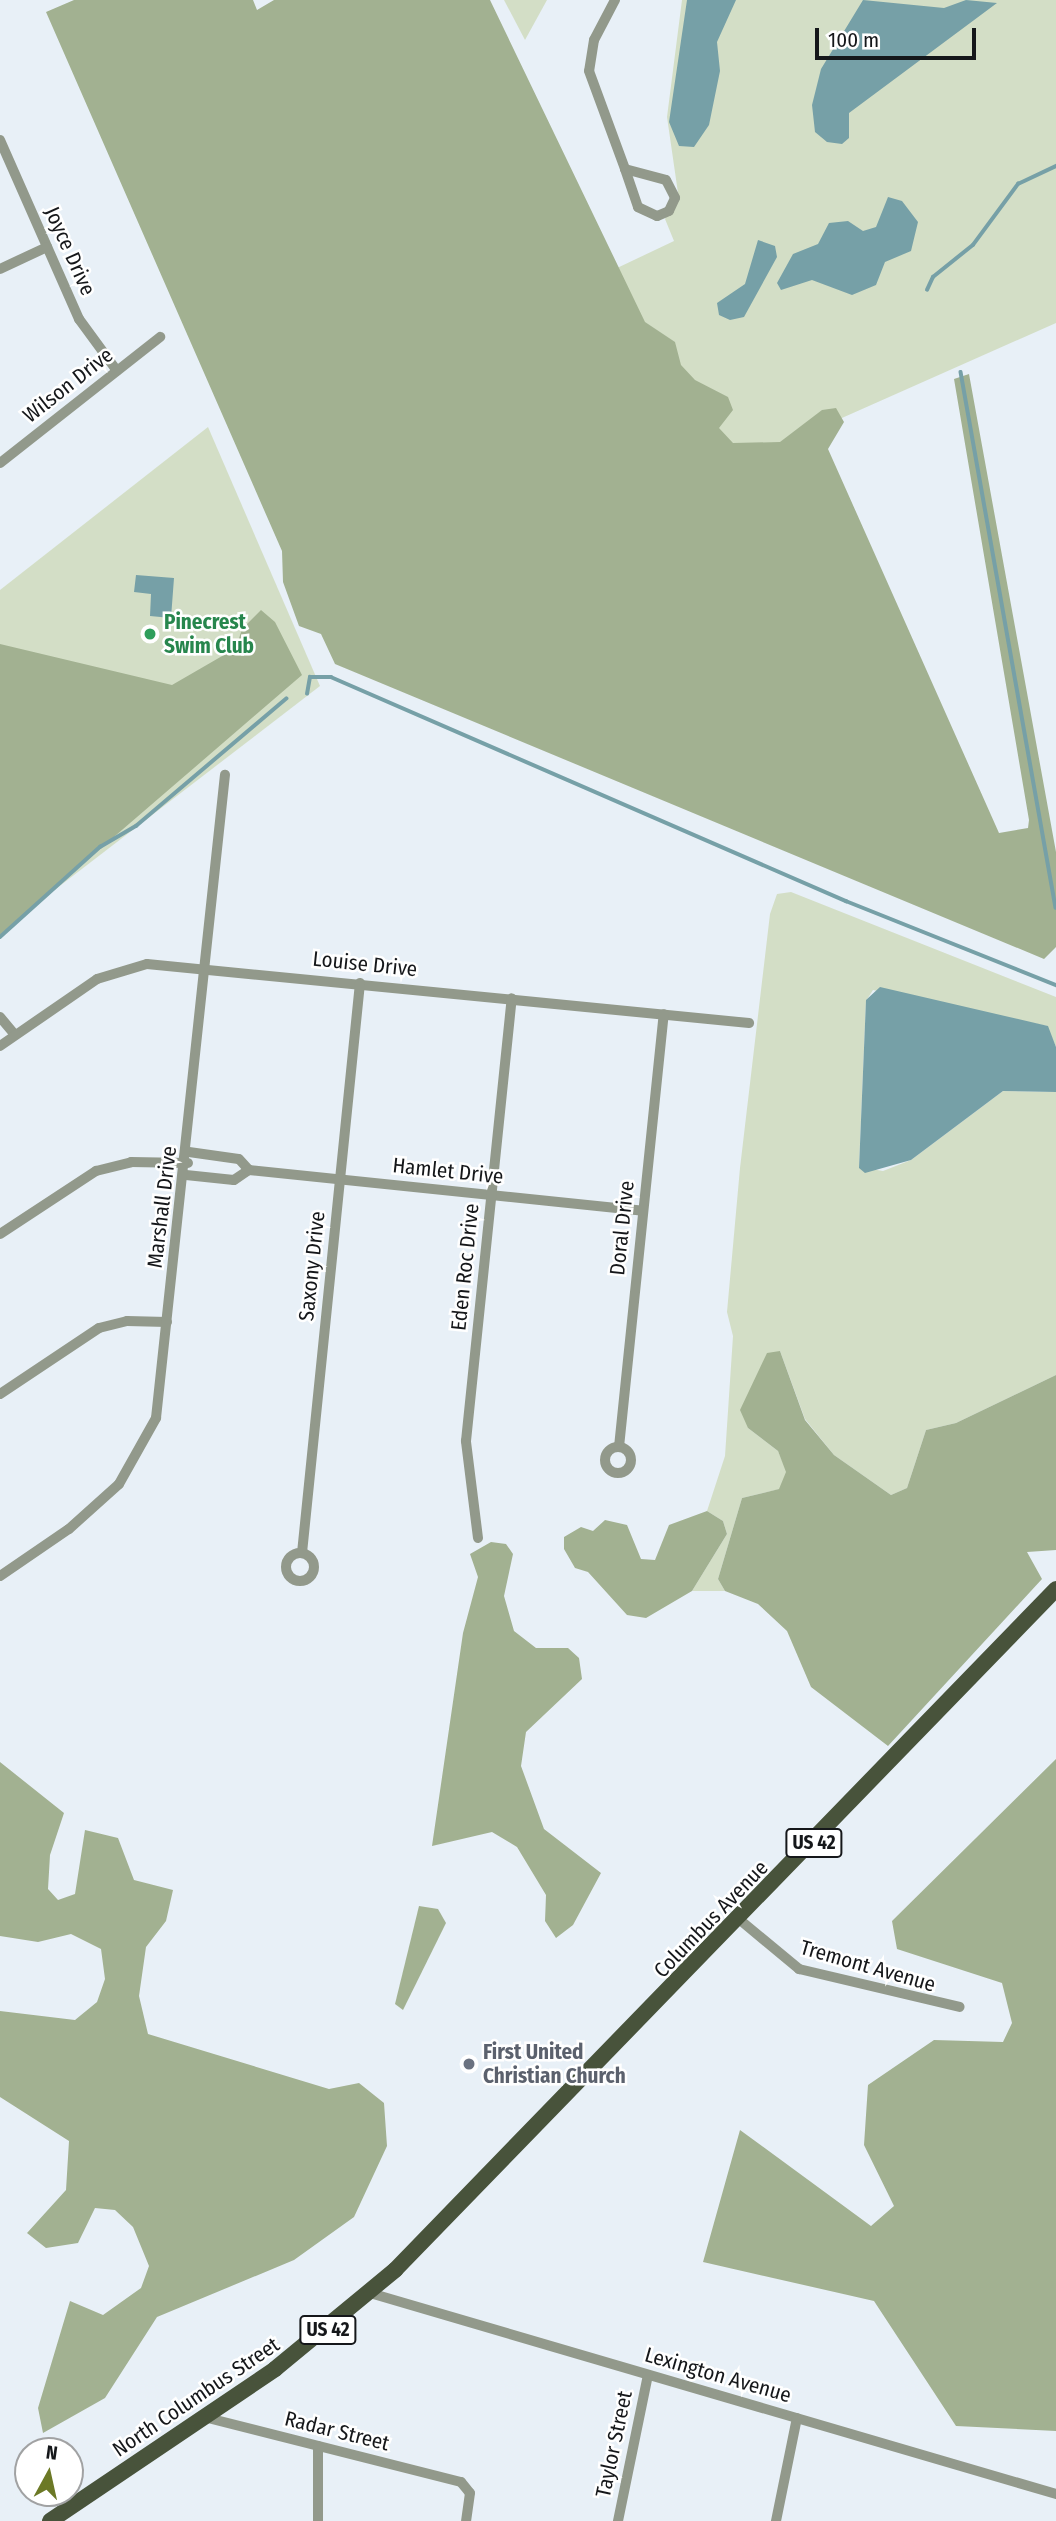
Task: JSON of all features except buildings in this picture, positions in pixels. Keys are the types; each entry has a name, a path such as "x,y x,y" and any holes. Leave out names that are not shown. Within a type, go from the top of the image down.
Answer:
{"main road":[{"name":"Columbus Avenue","path":"570,2095 1056,1589"},
{"name":"North Columbus Street","path":"50,2521 204,2417 370,2292 570,2095"}],"street":[{"path":"615,0 594,40 589,71 638,207 657,216 669,211 675,198 666,180 625,169"},
{"name":"Joyce Drive","path":"0,140 79,318 117,371"},
{"path":"0,269 47,247"},
{"name":"Wilson Drive","path":"0,464 160,337"},
{"name":"Marshall Drive","path":"0,1576 89,1513 128,1470 156,1418 188,1163 225,775"},
{"name":"Louise Drive","path":"0,1046 97,979 147,964 206,966 749,1023"},
{"name":"Saxony Drive","path":"302,1553 360,983"},
{"name":"Eden Roc Drive","path":"478,1538 465,1463 512,998"},
{"name":"Doral Drive","path":"619,1447 664,1014"},
{"path":"0,1017 15,1035"},
{"name":"Hamlet Drive","path":"0,1234 96,1171 131,1162 188,1163 239,1159 249,1170"},
{"name":"Hamlet Drive","path":"188,1163 234,1180 249,1170 643,1210"},
{"path":"0,1394 99,1328 127,1321 167,1322"},
{"name":"Tremont Avenue","path":"740,1920 799,1969 960,2007"},
{"name":"Lexington Avenue","path":"370,2292 1056,2494"},
{"name":"Taylor Street","path":"618,2521 648,2375"},
{"name":"Radar Street","path":"204,2417 461,2482 470,2493 466,2521"},
{"path":"776,2521 797,2418"},
{"path":"318,2446 318,2521"}],"green space":[{"path":"74,0 253,0 257,10 274,0 490,0 645,322 675,342 681,365 695,380 728,397 733,410 719,428 733,443 780,442 822,410 836,408 844,422 828,449 999,833 1028,828 1029,820 954,379 969,374 1056,852 1056,947 1044,959 335,664 321,634 299,626 283,582 282,551 46,12"},
{"path":"504,0 547,0 525,40"},
{"path":"682,0 1056,0 1056,323 709,477 615,269 674,241 665,219 678,193 667,117"},
{"name":"Pinecrest Swim Club","path":"208,427 320,686 35,905 0,862 0,590"},
{"path":"261,610 275,622 302,675 0,935 0,644 172,685 236,648 242,629"},
{"path":"791,892 1056,997 1056,1047 1047,1026 873,990 866,1001 859,1167 883,1171 911,1160 1003,1091 1056,1092 1056,1375 956,1423 926,1430 907,1488 891,1495 834,1455 805,1419 780,1351 748,1428 778,1451 787,1472 780,1489 742,1498 718,1579 725,1591 692,1591 727,1534 723,1521 707,1511 725,1456 733,1336 727,1312 740,1168 770,914 777,894"},
{"path":"780,1351 805,1420 834,1455 891,1495 907,1488 926,1430 956,1423 1056,1375 1056,1550 1027,1552 1042,1579 888,1746 811,1687 787,1631 758,1604 725,1591 718,1579 742,1498 779,1489 786,1472 778,1451 748,1428 740,1410 767,1353"},
{"path":"707,1511 723,1521 727,1534 692,1591 646,1618 627,1615 588,1572 575,1568 564,1549 564,1537 581,1527 593,1531 605,1520 627,1525 641,1559 655,1560 669,1525"},
{"path":"491,1542 506,1544 513,1554 504,1596 514,1631 536,1648 568,1648 579,1658 582,1679 526,1732 521,1766 544,1829 601,1873 573,1925 556,1938 545,1921 546,1895 517,1847 492,1832 432,1846 463,1633 478,1577 470,1554"},
{"path":"1056,1759 1056,2431 956,2426 874,2301 703,2262 740,2130 871,2226 894,2206 864,2145 868,2085 934,2040 1003,2042 1012,2023 1002,1983 897,1949 892,1921"},
{"path":"0,1762 64,1813 50,1855 48,1889 58,1900 75,1894 85,1830 118,1838 134,1880 173,1890 166,1921 146,1947 139,1996 148,2034 329,2089 359,2083 384,2103 387,2146 354,2217 294,2260 157,2317 105,2398 43,2433 38,2408 70,2301 103,2315 141,2288 149,2266 133,2227 115,2210 95,2208 78,2243 46,2248 27,2233 66,2190 69,2141 0,2097 0,2011 75,2020 97,2002 105,1979 101,1949 71,1934 38,1942 0,1936"},
{"path":"419,1906 438,1909 446,1923 403,2010 395,2004"}],"water":[{"path":"687,0 736,0 717,42 720,71 709,125 694,147 679,146 669,122"},
{"path":"863,0 944,8 966,0 997,3 849,113 849,138 842,144 827,142 815,132 812,105 821,69"},
{"path":"888,197 902,201 918,222 911,251 885,262 876,285 852,295 812,280 781,290 777,283 793,254 818,244 829,223 848,221 863,231 876,227"},
{"path":"758,240 775,246 777,257 744,317 730,320 719,315 717,303 745,284"},
{"path":"136,575 174,578 171,618 150,616 151,594 134,592"},
{"path":"880,987 1048,1026 1056,1047 1056,1092 1003,1091 911,1160 865,1173 859,1168 866,1000"}],"waterway":[{"path":"927,290 933,277 973,245 1018,184 1056,166"},
{"path":"961,372 1056,908"},
{"path":"307,694 310,677 331,677 846,901 1056,985"},
{"path":"0,937 100,847 136,826 286,699"}],"place":[{"name":"Pinecrest Swim Club","path":"150,634"},
{"name":"First United Christian Church","path":"469,2064"}]}
